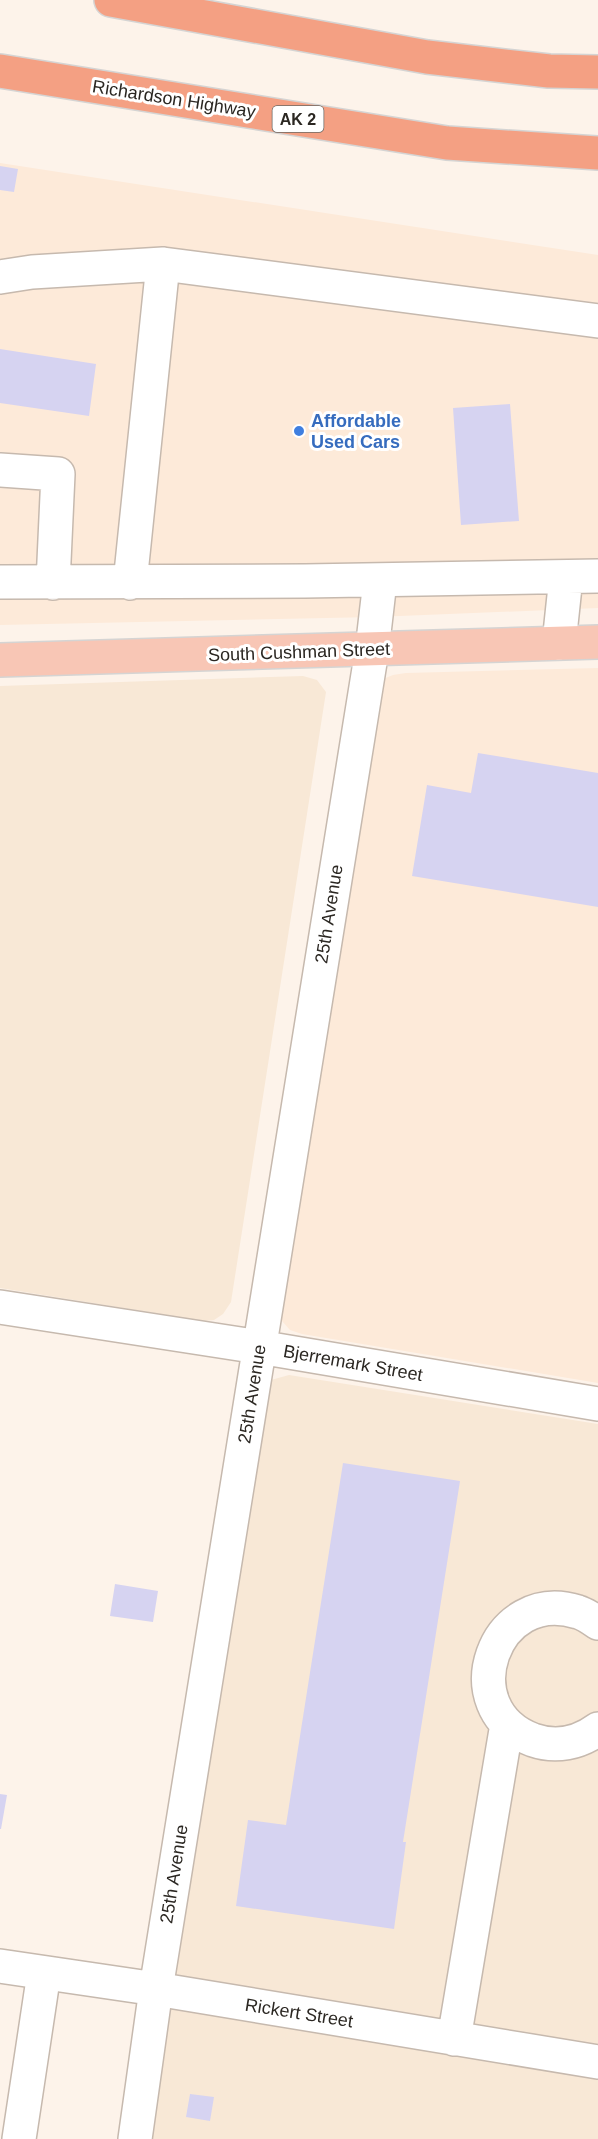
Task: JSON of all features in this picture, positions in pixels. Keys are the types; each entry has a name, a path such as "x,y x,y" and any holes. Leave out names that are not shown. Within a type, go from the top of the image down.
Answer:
{"highway":[{"path":"111,0 427,57 549,71 598,72"},
{"name":"Richardson Highway","path":"0,71 447,143 598,153"}],"main road":[{"name":"South Cushman Street","path":"0,660 598,642"}],"street":[{"path":"130,583 163,264"},
{"path":"0,277 32,272 163,264 598,321"},
{"path":"0,470 58,474 53,583"},
{"path":"0,582 130,583 598,576"},
{"path":"559,643 566,577"},
{"name":"25th Avenue","path":"135,2139 156,1989 372,650 380,580"},
{"name":"Bjerremark Street","path":"0,1307 260,1347 598,1404"},
{"path":"598,1623 579,1612 557,1608 535,1611 515,1622 500,1638 490,1658 488,1680 492,1702 507,1724 522,1736 543,1744 566,1744 588,1737 598,1729"},
{"path":"454,2039 507,1724"},
{"name":"Rickert Street","path":"0,1966 156,1989 598,2062"},
{"path":"19,2139 44,1973"}],"shaded area":[{"name":"Affordable Used Cars","path":"0,163 598,255 598,608 375,617 0,625"},
{"path":"598,668 598,1383 302,1334 290,1330 274,1306 383,679 406,673"},
{"path":"303,676 317,680 326,692 231,1302 223,1314 214,1320 204,1321 0,1288 0,686"},
{"path":"289,1375 598,1424 598,2139 146,2139 267,1386 271,1380"}],"building":[{"path":"0,166 18,169 14,192 0,190"},
{"path":"0,349 96,364 89,416 0,403"},
{"name":"Affordable Used Cars","path":"510,404 519,521 461,525 453,408"},
{"path":"478,753 598,773 598,907 412,876 427,785 471,793"},
{"path":"343,1463 460,1481 403,1842 406,1842 394,1929 236,1906 248,1820 286,1825"},
{"path":"115,1584 158,1591 153,1622 110,1616"},
{"path":"0,1794 7,1795 1,1829 0,1829"},
{"path":"190,2094 214,2097 210,2121 186,2117"}],"place":[{"name":"Affordable Used Cars","path":"299,431"}]}
